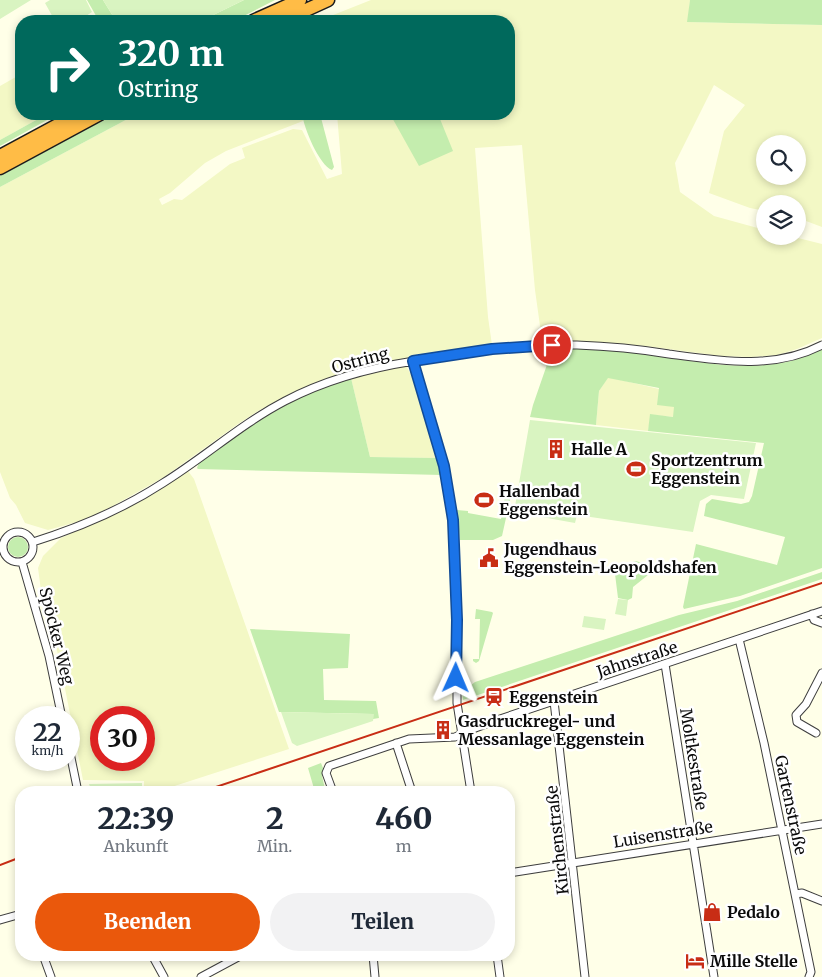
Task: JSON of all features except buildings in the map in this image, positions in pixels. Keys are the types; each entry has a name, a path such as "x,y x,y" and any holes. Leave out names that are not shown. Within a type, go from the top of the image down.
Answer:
{"highway":[{"path":"267,15 300,0"},
{"path":"295,15 328,0"},
{"path":"0,156 67,120"},
{"path":"0,168 89,120"}],"street":[{"name":"Ostring","path":"33,542 95,519 147,493 190,465 244,425 286,401 346,376 413,361 519,346 578,345 638,349 721,361 751,362 778,360 798,355 822,345"},
{"path":"413,361 444,466 453,520 457,620 456,692 470,786"},
{"path":"18,532 27,535 33,542 30,557 22,562 13,562 5,556 2,547 5,538 18,532"},
{"name":"Spöcker Weg","path":"22,562 49,656 59,706"},
{"name":"Jahnstraße","path":"329,786 326,773 329,766 409,739 455,737 554,701 822,611"},
{"path":"812,614 814,620 822,623"},
{"name":"Gartenstraße","path":"739,639 782,830 811,972 810,977"},
{"name":"Moltkestraße","path":"665,664 714,977"},
{"path":"816,733 797,722 796,715 806,704 822,673"},
{"name":"Kirchenstraße","path":"554,701 586,977"},
{"path":"396,743 410,786"},
{"path":"74,771 77,786"},
{"name":"Luisenstraße","path":"515,871 822,824"},
{"path":"795,894 802,893 822,901"},
{"path":"0,920 15,916"},
{"path":"45,961 51,977"},
{"path":"155,961 164,977"},
{"path":"201,977 231,961"},
{"path":"373,961 375,977"},
{"path":"498,961 500,977"}],"green space":[{"path":"0,0 31,0 0,19"},
{"path":"50,0 86,0 92,12 88,15 52,15 45,3"},
{"path":"87,0 103,0 112,15 96,15"},
{"path":"103,0 244,0 213,15 112,15"},
{"path":"244,0 275,0 246,15 213,15"},
{"path":"371,0 690,0 688,22 822,25 822,227 806,221 806,195 756,195 756,209 709,193 724,131 745,105 714,85 675,163 680,192 714,216 756,228 756,245 806,245 806,240 822,244 822,338 777,355 751,357 721,356 609,343 540,341 541,333 535,290 522,145 475,148 488,317 492,345 388,362 325,379 258,411 164,477 84,520 48,530 25,523 16,505 10,498 0,472 0,187 126,120 303,120 226,151 205,163 170,193 159,199 162,205 174,199 182,200 230,164 245,158 242,148 293,129 302,130 327,179 342,174 338,120 515,120 515,15 333,15"},
{"path":"690,0 822,0 822,25 687,22"},
{"path":"15,77 15,120 36,120 0,140 0,86"},
{"path":"36,120 47,120 0,146 0,140"},
{"path":"103,120 126,120 0,187 0,176"},
{"path":"304,120 322,120 334,167 332,170 327,167 317,154"},
{"path":"393,120 440,120 453,151 419,166"},
{"path":"558,348 615,351 705,363 753,366 777,364 800,358 822,349 822,568 740,596 684,609 696,544 777,565 785,537 704,516 706,504 712,499 741,504 749,502 764,443 648,431 650,414 673,417 674,407 657,405 659,388 608,378 599,391 596,425 530,417 551,353"},
{"path":"406,366 416,383 437,458 370,457 351,378"},
{"path":"608,377 659,389 674,407 674,417 651,415 648,431 596,425 599,391"},
{"path":"351,378 370,457 437,458 442,475 197,468 199,462 271,413 310,393"},
{"name":"Sportzentrum Eggenstein","path":"530,420 756,443 744,499 711,495 700,501 693,532 577,515 575,523 514,512"},
{"path":"188,471 194,479 289,749 175,786 144,786 144,781 83,780 80,765 80,706 68,706 59,658 42,598 38,568 43,556 61,538 143,500"},
{"path":"500,489 512,491 502,536 493,540 460,540 457,510 501,519 505,496 499,494"},
{"path":"14,537 22,537 28,543 28,551 22,557 14,557 8,551 8,543"},
{"path":"636,561 645,564 648,575 633,587 632,598 628,600 618,598 615,574 620,566"},
{"path":"822,572 822,579 463,700 462,692 475,682 679,615 737,601"},
{"path":"618,599 628,600 626,616 615,614"},
{"path":"476,609 493,613 479,661 476,663 473,659 479,659 480,619 475,619"},
{"path":"584,616 606,619 604,630 582,627"},
{"path":"250,629 350,634 348,668 323,669 324,700 376,701 379,718 373,719 373,714 279,712"},
{"path":"281,712 374,714 373,721 297,746 292,743"},
{"path":"321,763 324,786 313,786 308,768"},
{"path":"142,783 142,786 90,786 89,784"}],"railway":[{"path":"219,786 822,583"},
{"path":"0,865 15,859"}],"place":[{"name":"Halle A","path":"556,449"},
{"name":"Sportzentrum Eggenstein","path":"636,469"},
{"name":"Hallenbad Eggenstein","path":"484,500"},
{"name":"Jugendhaus Eggenstein-Leopoldshafen","path":"489,558"},
{"name":"Eggenstein","path":"494,697"},
{"name":"Gasdruckregel- und Messanlage Eggenstein","path":"443,730"},
{"name":"Pedalo","path":"712,912"},
{"name":"Mille Stelle","path":"695,961"}],"route":[{"path":"456,678 456,557 453,520 444,466 413,361 492,349 552,345"}]}
